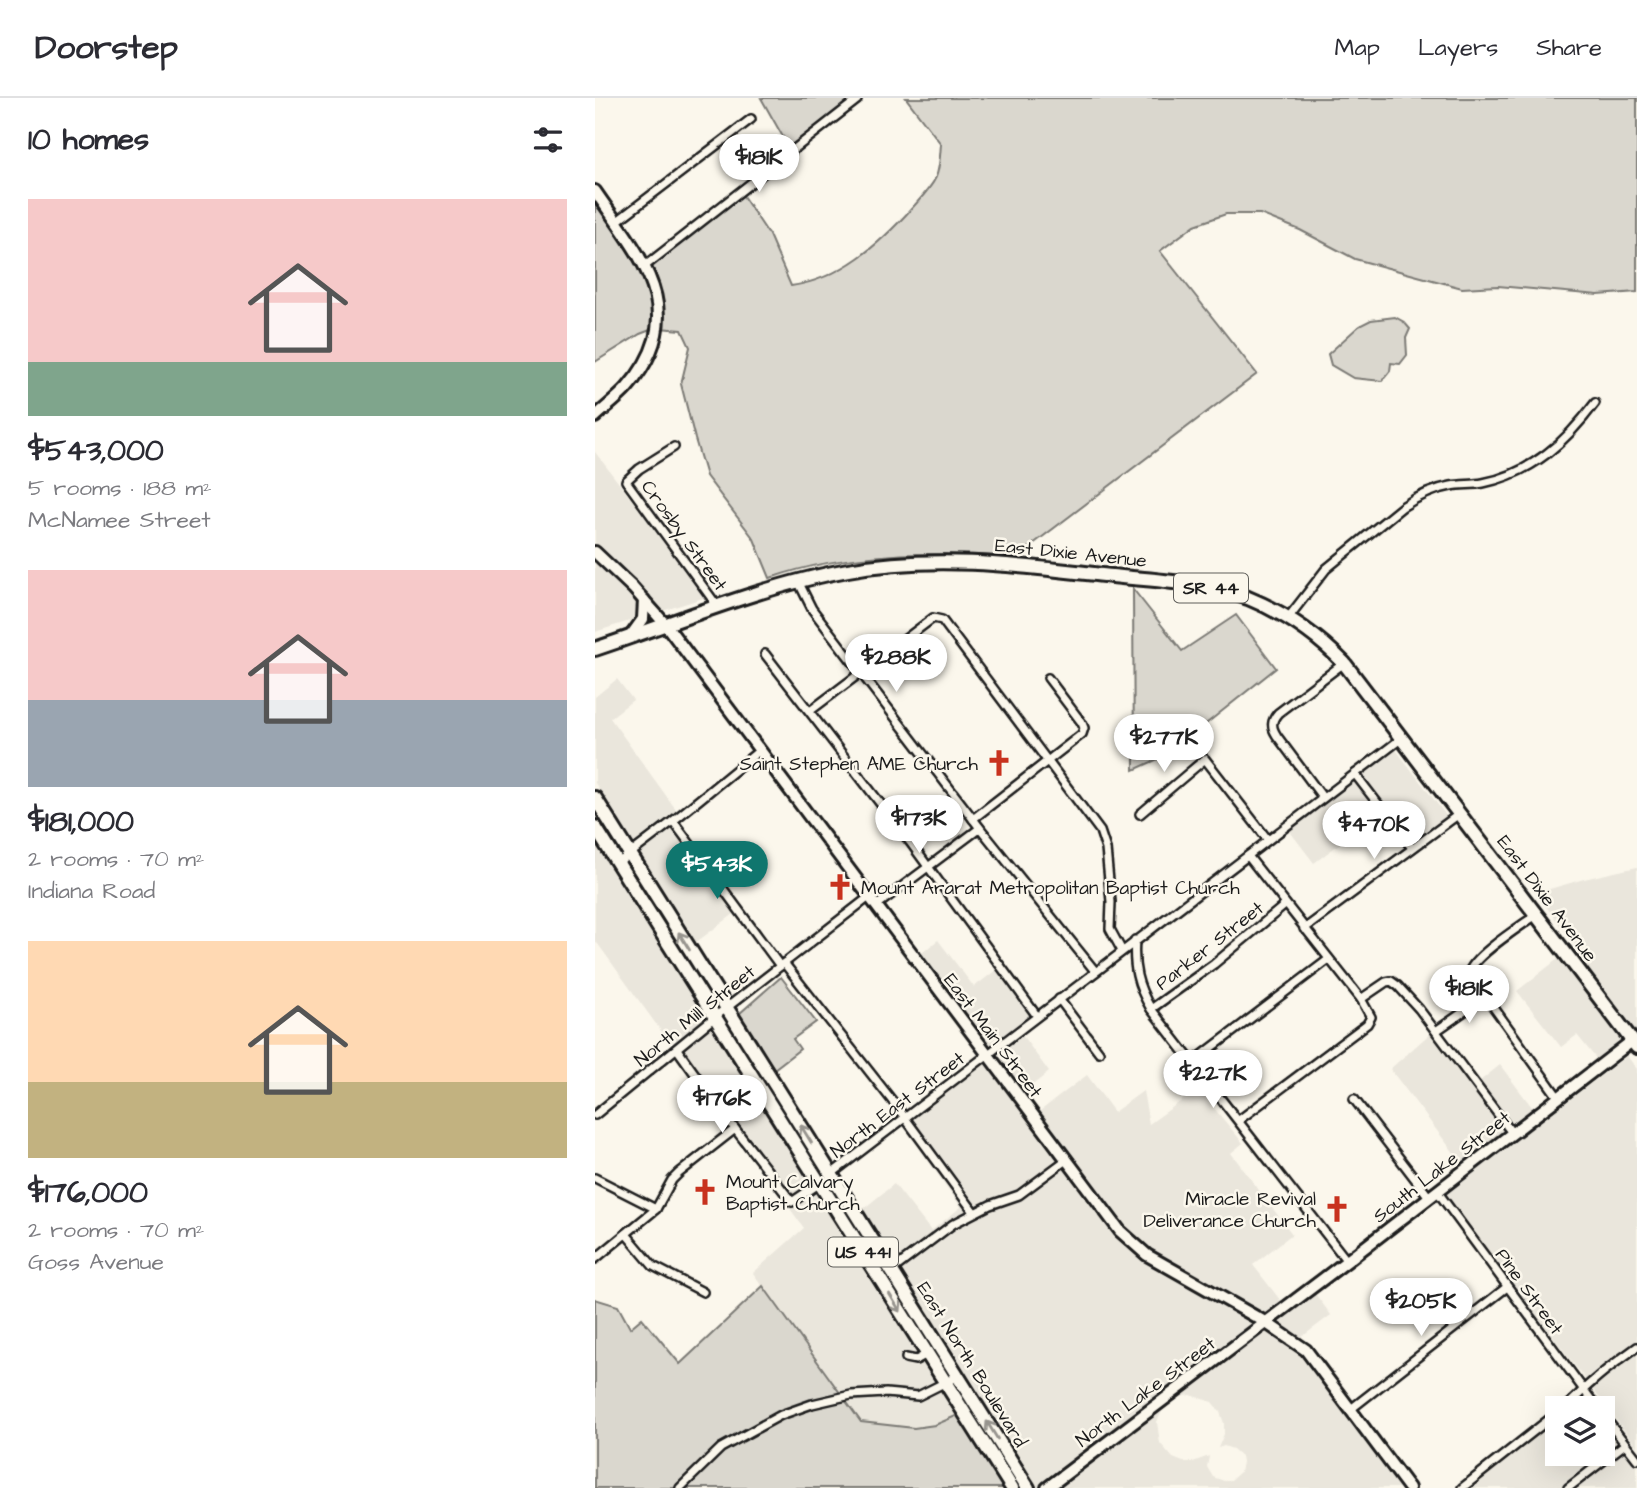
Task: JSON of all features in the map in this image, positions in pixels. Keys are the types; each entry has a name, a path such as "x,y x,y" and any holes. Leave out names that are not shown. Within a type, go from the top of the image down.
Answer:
{"main road":[{"path":"595,191 645,266 655,289 658,308 655,337 647,358 626,389 595,417"},
{"name":"East Main Street","path":"595,552 666,625 1119,1231 1147,1255 1265,1322 1306,1350 1409,1488"},
{"name":"East Dixie Avenue","path":"595,649 798,581 847,570 898,563 951,561 997,564 1208,587 1249,599 1288,618 1318,639 1344,663 1635,1042"},
{"path":"630,637 643,619 644,600"},
{"name":"East North Boulevard","path":"595,798 820,1183 1012,1488"},
{"name":"East North Boulevard","path":"595,827 831,1174 1028,1488"},
{"name":"South Lake Street","path":"1265,1322 1558,1097 1635,1042"},
{"name":"North Lake Street","path":"1047,1488 1265,1322"}],"street":[{"path":"645,266 857,100"},
{"path":"616,222 751,119"},
{"path":"1288,618 1326,569 1402,507 1438,489 1486,482 1526,469 1562,443 1595,403"},
{"name":"Crosby Street","path":"674,447 639,469 626,481 719,607"},
{"path":"798,581 812,609 980,828 1095,971"},
{"path":"810,711 933,618 941,621 1100,831 1107,849 1110,929 1122,951"},
{"path":"765,654 927,866 1037,1016"},
{"path":"1323,798 1276,736 1273,721 1278,713 1344,663"},
{"path":"973,819 1082,734 1084,728 1048,678"},
{"name":"North East Street","path":"735,1129 792,1202 1402,738"},
{"path":"618,863 760,750"},
{"path":"1140,814 1205,759 1268,840"},
{"path":"1355,774 1412,848"},
{"path":"1304,929 1459,814"},
{"path":"673,821 782,965 905,1117 974,1212"},
{"name":"North Mill Street","path":"595,1115 782,965 980,828"},
{"path":"1239,1120 1367,1024 1371,1014 1248,856"},
{"name":"Parker Street","path":"1151,1009 1242,943 1285,905"},
{"path":"1536,915 1480,957 1469,973 1558,1097"},
{"path":"1135,940 1136,977 1151,1009 1347,1261"},
{"path":"1193,1062 1329,959"},
{"path":"1361,999 1386,982 1394,982 1436,1031 1512,1133"},
{"path":"1436,1031 1485,997"},
{"path":"1059,999 1099,1052"},
{"path":"595,1259 656,1209 672,1180 735,1129 677,1049"},
{"name":"Pine Street","path":"1354,1099 1507,1287 1588,1396"},
{"path":"880,1279 938,1234 974,1212 1019,1195 1066,1160"},
{"path":"595,1178 656,1209"},
{"path":"626,1234 653,1266 703,1292"},
{"path":"1351,1409 1507,1287"},
{"path":"1578,1396 1589,1384 1637,1347"},
{"path":"906,1358 916,1360 927,1354"},
{"path":"680,1488 721,1448 767,1421 826,1400 861,1394 918,1396 958,1377"},
{"path":"1462,1488 1545,1422"},
{"path":"1615,1431 1637,1459"},
{"path":"1568,1488 1625,1444"}],"shaded area":[{"path":"761,98 863,98 792,153"},
{"path":"906,98 1637,98 1637,292 1598,295 1498,286 1462,288 1355,259 1300,230 1260,214 1226,214 1195,225 1160,251 1257,374 1016,557 892,555 831,562 770,578 754,539 706,476 681,384 690,347 682,330 660,328 647,262 741,193 769,235 791,286 827,276 843,268 887,234 936,177 941,144"},
{"path":"595,198 627,243 644,275 653,310 653,329 595,362"},
{"path":"1395,317 1410,329 1406,338 1407,355 1400,364 1391,363 1390,371 1382,381 1353,378 1331,365 1328,354 1359,326 1371,320"},
{"path":"595,452 706,597 659,612 595,548"},
{"path":"595,557 641,602 639,618 595,632"},
{"path":"1133,589 1182,651 1236,615 1276,668 1167,755 1134,770"},
{"path":"617,679 633,700 610,718 680,815 670,823 738,911 695,943 595,783 595,697"},
{"path":"1394,747 1448,818 1411,847 1382,812 1314,863 1288,829"},
{"path":"595,834 958,1415 935,1425 914,1428 861,1422 753,1273 804,1228 595,940"},
{"path":"1637,867 1637,1041 1568,951 1575,945 1536,893"},
{"path":"938,940 974,987 1000,967 1036,1017 1019,1031 1049,1072 1025,1091 1040,1111 1087,1075 1114,1112 1143,1091 1149,1124 1198,1089 1243,1143 1231,1153 1292,1234 1253,1265 1284,1305 1266,1318 1149,1252 1122,1229 918,956"},
{"path":"1563,955 1628,1040 1599,1062 1577,1035 1561,1047 1517,991"},
{"path":"781,977 816,1022 793,1039 800,1049 774,1069 739,1014"},
{"path":"1433,1031 1475,1085 1500,1065 1535,1111 1464,1166 1390,1069"},
{"path":"1627,1056 1637,1069 1637,1447 1615,1418 1615,1396 1598,1396 1445,1195"},
{"path":"984,1057 1130,1247 1259,1323 1041,1488 1037,1488 862,1210 894,1184 931,1231 961,1207 902,1124"},
{"path":"763,1286 861,1422 914,1428 935,1425 958,1415 1004,1488 595,1488 595,1299 618,1306 630,1328 642,1318 680,1364"},
{"path":"1313,1291 1331,1315 1299,1339 1271,1322"},
{"path":"1265,1326 1303,1353 1405,1488 1052,1488","holes":["1191,1395 1212,1402 1224,1423 1224,1434 1218,1448 1224,1446 1233,1449 1241,1456 1240,1472 1231,1480 1224,1481 1213,1477 1207,1467 1209,1456 1193,1462 1183,1462 1173,1458 1160,1443 1157,1422 1169,1402"]},
{"path":"1545,1426 1545,1466 1615,1466 1615,1433 1637,1461 1637,1488 1463,1488"}],"place":[{"name":"Saint Stephen AME Church","path":"999,763"},
{"name":"Mount Ararat Metropolitan Baptist Church","path":"840,887"},
{"name":"Mount Calvary Baptist Church","path":"705,1192"},
{"name":"Miracle Revival Deliverance Church","path":"1337,1209"}]}
